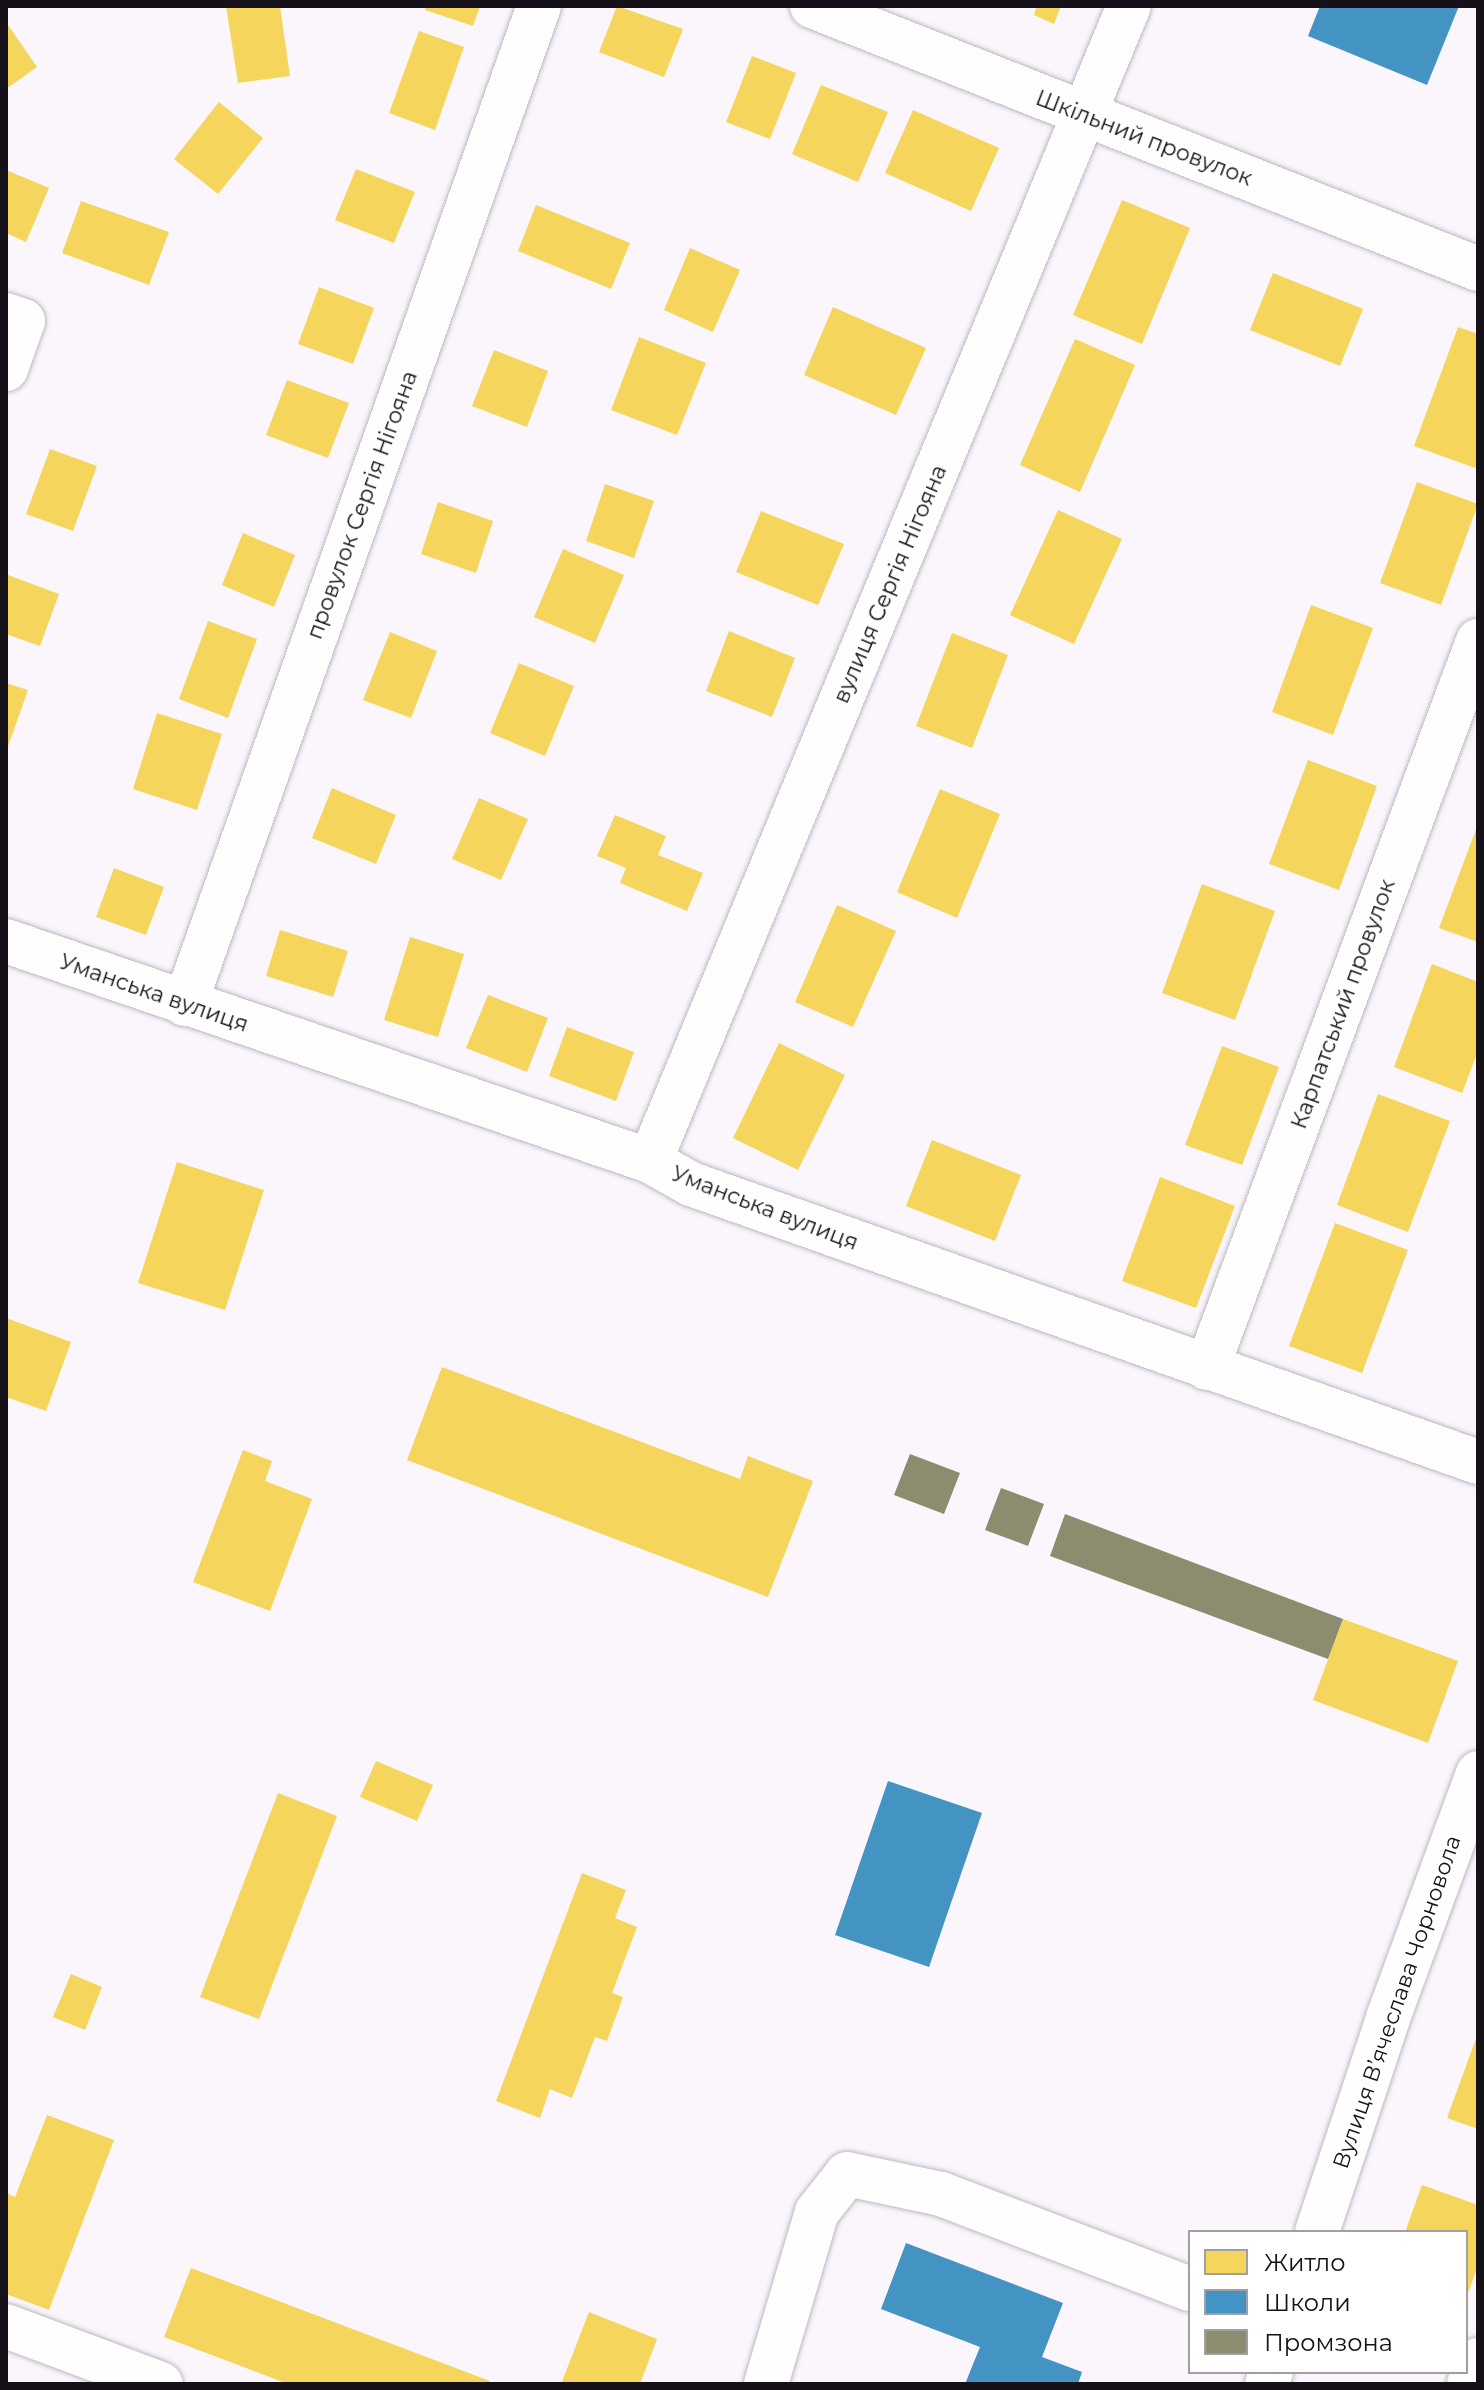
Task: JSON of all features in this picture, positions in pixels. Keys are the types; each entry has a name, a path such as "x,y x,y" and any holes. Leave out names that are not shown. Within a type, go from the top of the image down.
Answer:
{"street":[{"name":"провулок Сергія Нігояна","path":"185,1004 539,6"},
{"name":"Шкільний провулок","path":"812,6 1478,269"},
{"name":"вулиця Сергія Нігояна","path":"650,1161 1129,6"},
{"path":"6,369 15,318"},
{"name":"Карпатський провулок","path":"1207,1368 1478,641"},
{"name":"Уманська вулиця","path":"6,941 650,1161 691,1184 1478,1462"},
{"name":"Вулиця Вʼячеслава Чорновола","path":"1318,2230 1388,2018 1466,1841 1478,1773"},
{"path":"766,2384 817,2212 847,2174 941,2194 1188,2288"},
{"path":"6,2326 161,2384"},
{"path":"1469,2384 1478,2360"}],"building: Житло":[{"path":"226,6 280,6 290,76 238,83"},
{"path":"426,6 480,6 473,26 425,10"},
{"path":"617,6 683,29 664,77 599,52"},
{"path":"1037,6 1061,6 1054,24 1034,15"},
{"path":"6,22 37,67 6,89"},
{"path":"419,31 464,47 435,130 389,113"},
{"path":"752,56 796,73 770,139 726,122"},
{"path":"821,85 888,112 858,182 792,154"},
{"path":"219,102 263,138 218,194 174,159"},
{"path":"913,110 999,148 971,211 885,173"},
{"path":"356,169 415,192 394,243 335,220"},
{"path":"6,170 49,188 26,242 6,233"},
{"path":"1122,200 1190,228 1142,344 1073,315"},
{"path":"81,201 169,232 149,285 62,253"},
{"path":"536,205 630,243 611,289 518,251"},
{"path":"690,248 740,270 713,332 664,310"},
{"path":"1273,273 1363,309 1340,366 1250,330"},
{"path":"319,287 374,308 353,364 298,344"},
{"path":"833,307 926,348 896,415 804,375"},
{"path":"1458,327 1478,334 1478,469 1414,446"},
{"path":"639,337 706,363 677,435 611,410"},
{"path":"1075,339 1135,365 1080,492 1020,465"},
{"path":"494,350 548,371 527,427 472,406"},
{"path":"287,380 349,403 328,458 266,435"},
{"path":"50,449 97,466 73,531 26,514"},
{"path":"1417,482 1478,504 1441,605 1380,583"},
{"path":"605,484 654,501 634,558 586,541"},
{"path":"438,502 493,521 476,573 421,554"},
{"path":"1058,510 1122,539 1074,644 1010,615"},
{"path":"761,511 844,544 818,605 736,572"},
{"path":"243,533 295,555 274,607 222,585"},
{"path":"563,549 624,575 595,643 534,617"},
{"path":"8,575 59,594 40,646 6,634"},
{"path":"1311,605 1373,628 1333,735 1272,712"},
{"path":"208,621 257,639 228,718 179,699"},
{"path":"729,631 795,658 772,717 706,691"},
{"path":"390,632 437,651 411,718 363,700"},
{"path":"952,633 1008,655 972,748 916,726"},
{"path":"519,663 574,686 545,756 490,733"},
{"path":"6,683 28,690 6,752"},
{"path":"157,713 222,734 197,810 133,789"},
{"path":"1308,760 1377,786 1339,890 1269,864"},
{"path":"332,788 396,815 376,864 312,838"},
{"path":"940,789 1000,814 957,918 897,892"},
{"path":"479,798 528,819 501,880 452,859"},
{"path":"615,815 666,836 658,855 703,873 687,911 620,883 626,868 597,856"},
{"path":"1478,824 1478,942 1439,928"},
{"path":"114,868 164,887 146,935 96,917"},
{"path":"1202,884 1275,911 1235,1020 1162,993"},
{"path":"837,905 896,931 853,1027 795,1002"},
{"path":"280,930 348,951 333,997 266,976"},
{"path":"410,937 464,954 438,1037 384,1020"},
{"path":"1432,964 1478,982 1478,1051 1462,1093 1394,1067"},
{"path":"488,995 548,1018 527,1072 466,1048"},
{"path":"567,1027 634,1052 616,1101 549,1076"},
{"path":"779,1043 845,1075 798,1170 733,1138"},
{"path":"1222,1046 1279,1067 1242,1165 1185,1145"},
{"path":"1378,1094 1450,1121 1408,1232 1337,1205"},
{"path":"932,1140 1021,1175 995,1241 906,1206"},
{"path":"177,1162 264,1190 225,1310 138,1283"},
{"path":"1160,1177 1235,1206 1196,1308 1122,1281"},
{"path":"1335,1223 1408,1250 1362,1373 1289,1346"},
{"path":"6,1318 71,1342 46,1411 6,1397"},
{"path":"442,1367 740,1479 748,1456 813,1481 768,1597 407,1460"},
{"path":"243,1450 272,1461 265,1481 312,1499 270,1611 193,1582"},
{"path":"1343,1619 1458,1661 1428,1743 1313,1700"},
{"path":"376,1761 433,1785 417,1821 360,1797"},
{"path":"278,1793 337,1816 259,2019 200,1997"},
{"path":"582,1873 626,1890 615,1918 637,1927 612,1993 623,1997 607,2041 595,2037 572,2098 550,2089 540,2118 496,2101"},
{"path":"71,1974 102,1987 85,2030 53,2017"},
{"path":"1478,2033 1478,2129 1447,2118"},
{"path":"47,2115 114,2140 49,2310 6,2294 6,2193 15,2197"},
{"path":"1422,2185 1478,2205 1478,2266 1468,2293 1468,2230 1406,2230"},
{"path":"191,2268 490,2381 489,2384 288,2384 164,2337"},
{"path":"589,2312 657,2339 640,2384 561,2384"}],"building: Школи":[{"path":"1320,6 1459,6 1427,85 1308,36"},
{"path":"888,1781 982,1813 929,1967 835,1935"},
{"path":"906,2243 1063,2303 1042,2357 1082,2372 1078,2384 965,2384 980,2347 881,2309"}],"building: Промзона":[{"path":"910,1454 960,1473 944,1514 894,1495"},
{"path":"1001,1488 1044,1504 1028,1546 985,1530"},
{"path":"1065,1514 1343,1619 1328,1659 1050,1556"}]}
